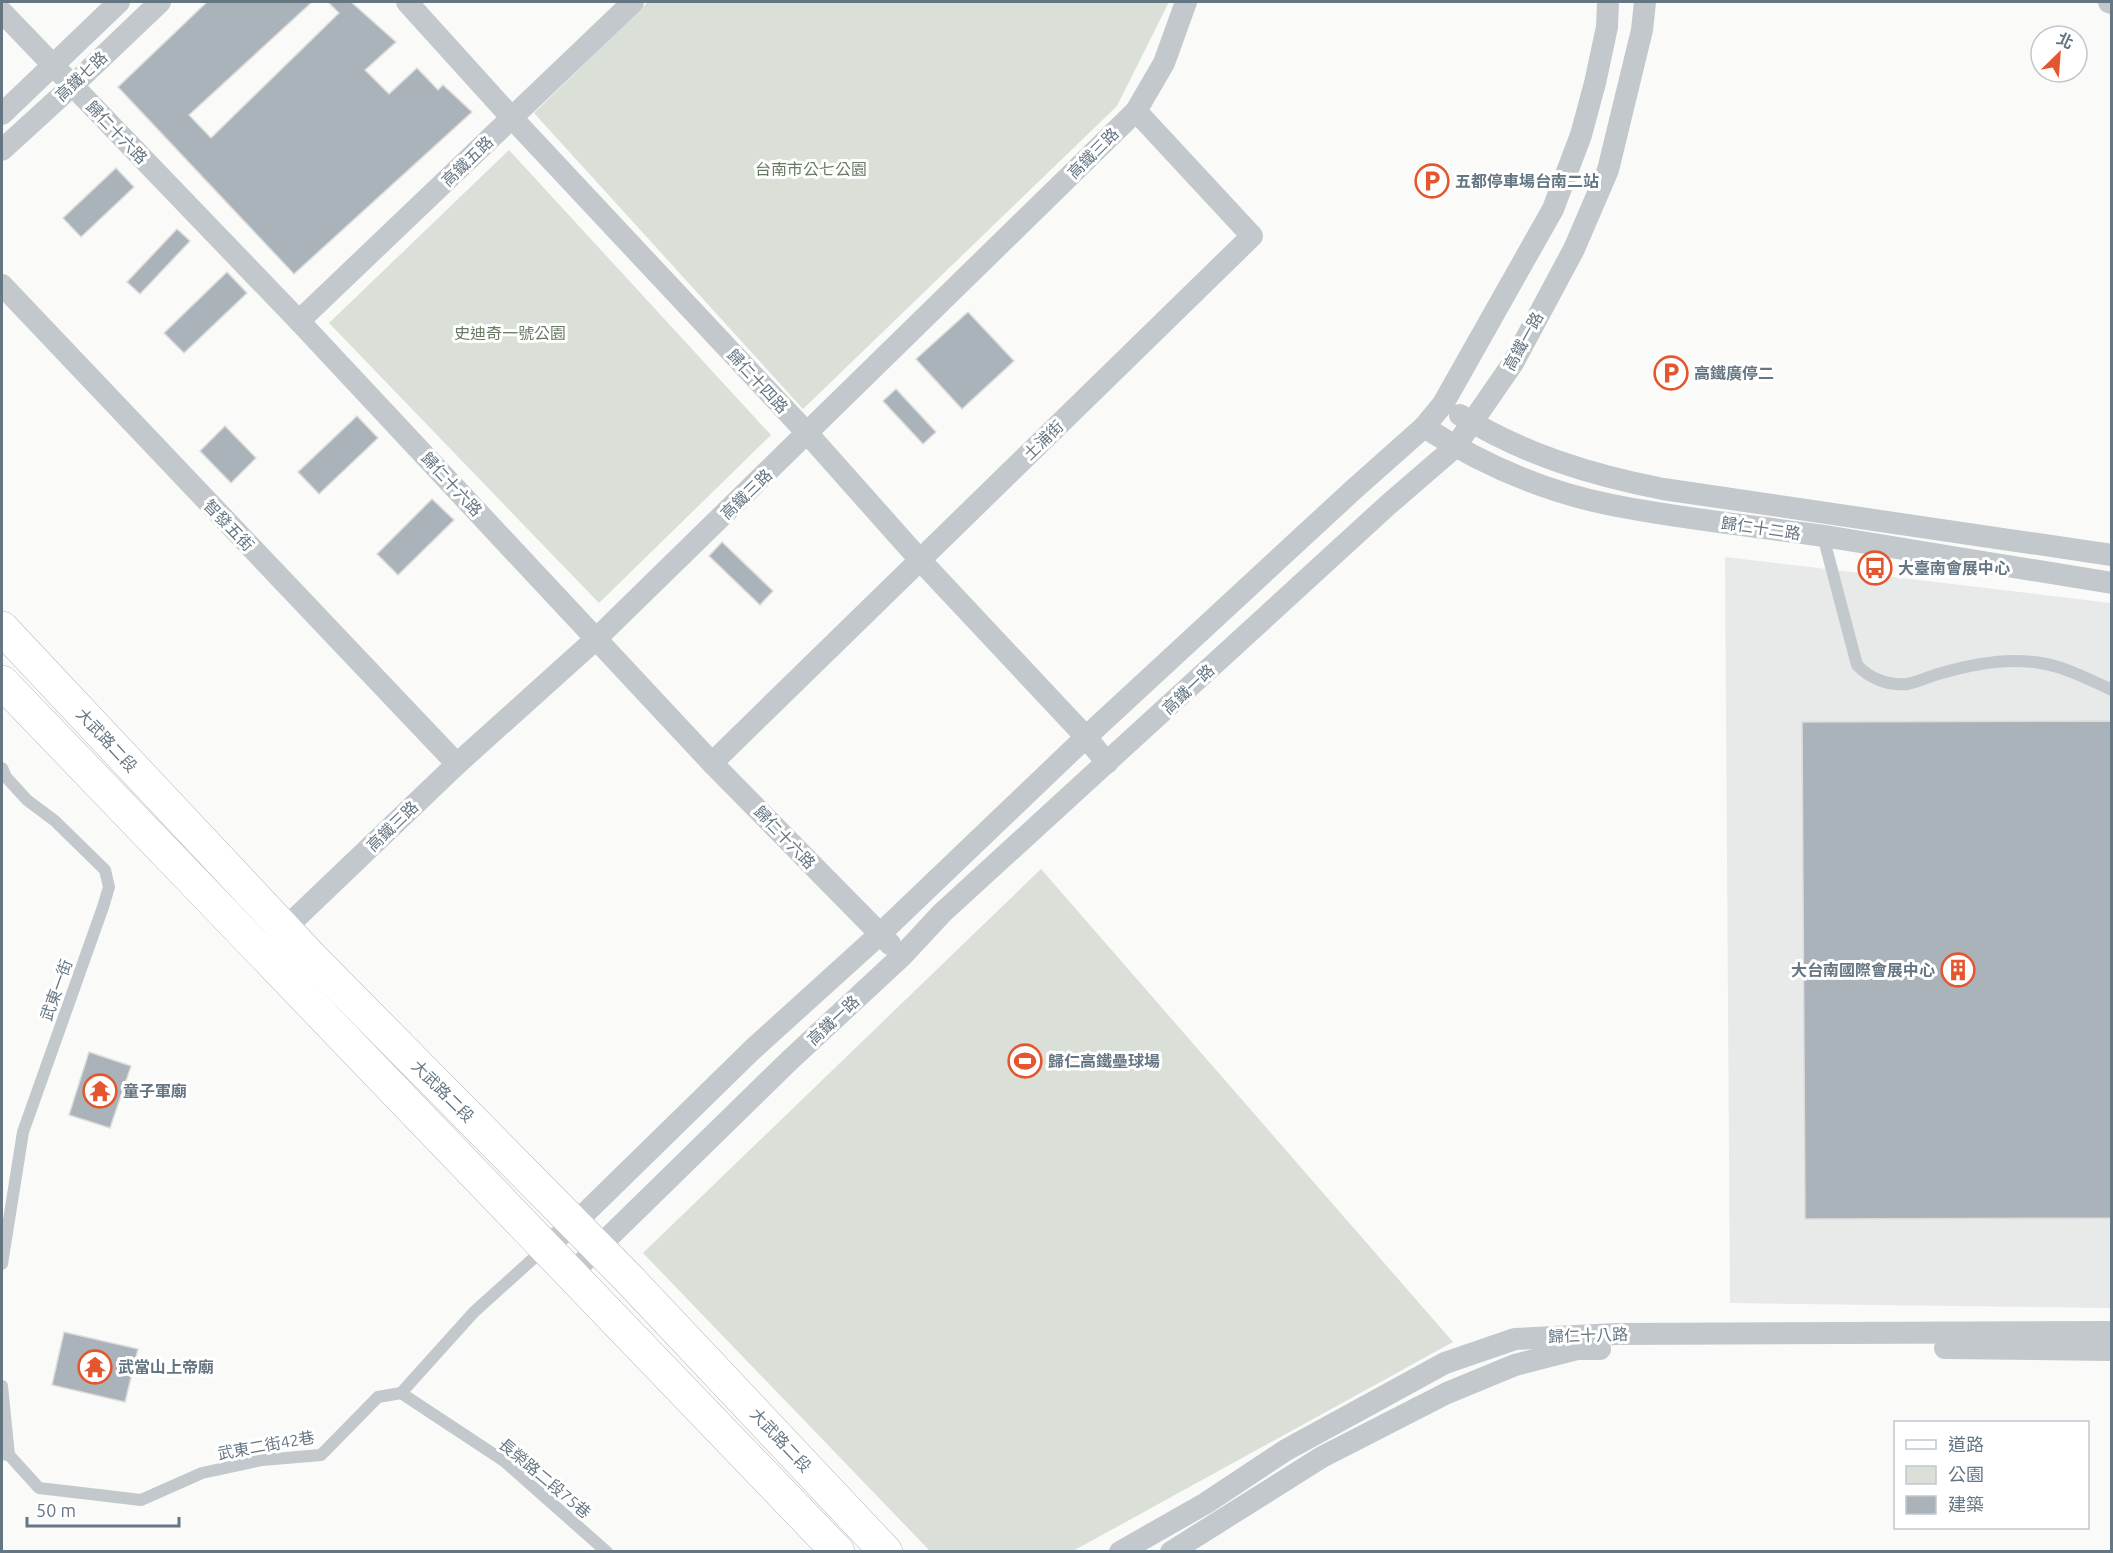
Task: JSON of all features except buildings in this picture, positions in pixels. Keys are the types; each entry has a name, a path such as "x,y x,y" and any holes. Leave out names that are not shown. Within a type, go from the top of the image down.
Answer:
{"street":[{"name":"高鐵七路","path":"2,114 119,2"},
{"name":"高鐵七路","path":"2,150 160,2"},
{"name":"歸仁十四路","path":"407,2 512,118 808,434 920,560 1086,737 1107,763"},
{"name":"高鐵五路","path":"299,321 633,2"},
{"name":"高鐵三路","path":"261,951 457,764 597,638 1136,111 1164,63 1186,2"},
{"name":"高鐵一路","path":"546,1247 574,1224 752,1050 880,934 1086,737 1424,427 1443,404 1553,209 1581,135 1595,83 1607,27 1608,2"},
{"name":"高鐵一路","path":"572,1274 789,1060 902,956 942,913 1389,504 1455,447 1518,353 1574,249 1608,170 1642,30 1645,2"},
{"name":"歸仁十六路","path":"2,12 299,321 712,763 902,956"},
{"name":"土浦街","path":"712,763 1252,236 1136,111"},
{"name":"智發五街","path":"2,285 457,764"},
{"name":"歸仁十二路","path":"1443,404 1522,448 1611,479 1663,489 2112,555"},
{"name":"歸仁十二路","path":"1424,427 1455,447 1514,475 1558,491 1611,505 1823,536 2112,583"},
{"name":"大武路二段","path":"2,628 285,929 599,1249 886,1551"},
{"name":"大武路二段","path":"2,681 838,1551"},
{"name":"歸仁十八路","path":"1120,1551 1206,1503 1287,1450 1445,1364 1515,1339 1616,1334 2112,1332"},
{"name":"歸仁十八路","path":"1172,1551 1323,1457 1448,1393 1515,1365 1577,1349 1874,1347 2112,1350"}],"lane":[{"path":"1823,536 1857,665 1865,674 1876,680 1906,684 1940,673 1991,662 2032,662 2061,667 2112,690"},
{"name":"武東一街","path":"2,768 6,777 27,800 55,821 105,870 108,887 103,907 23,1132 2,1264"},
{"path":"401,1393 474,1312 546,1247"},
{"path":"2,1386 5,1454"},
{"name":"武東二街42巷","path":"5,1454 39,1488 141,1500 201,1473 262,1460 321,1455 378,1397 401,1393"},
{"name":"長榮路二段75巷","path":"401,1393 504,1461 607,1551"}],"shaded area":[{"name":"大臺南會展中心","path":"1725,557 2111,603 2111,1308 1730,1303"}],"green space":[{"name":"台南市公七公園","path":"648,2 1169,2 1117,106 803,409 534,113"},
{"name":"史迪奇一號公園","path":"509,150 771,435 599,603 329,323"},
{"name":"歸仁高鐵壘球場","path":"1041,869 1453,1342 1073,1551 930,1551 643,1253"}],"place":[{"name":"五都停車場台南二站","path":"1432,181"},
{"name":"高鐵廣停二","path":"1671,373"},
{"name":"大臺南會展中心","path":"1875,568"},
{"name":"大台南國際會展中心","path":"1958,970"},
{"name":"歸仁高鐵壘球場","path":"1025,1061"},
{"name":"童子軍廟","path":"100,1091"},
{"name":"武當山上帝廟","path":"95,1367"}]}
